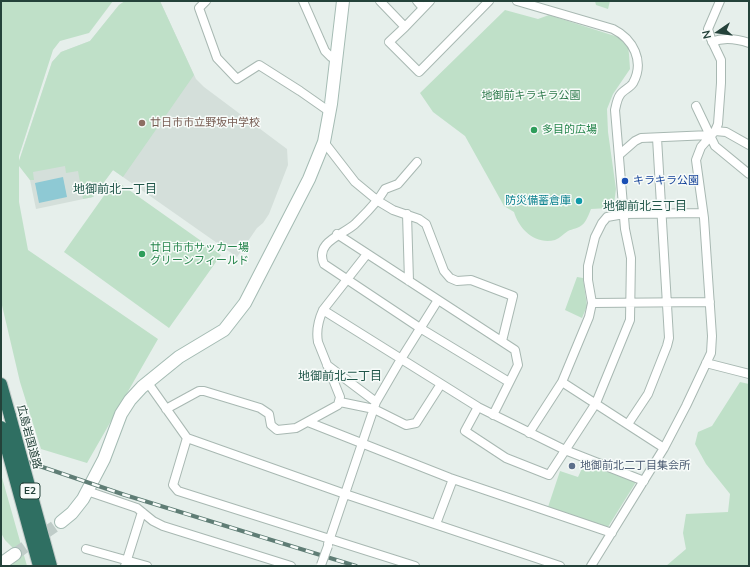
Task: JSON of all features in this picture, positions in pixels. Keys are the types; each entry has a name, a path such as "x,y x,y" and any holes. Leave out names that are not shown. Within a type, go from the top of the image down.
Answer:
{"highway":[{"name":"広島岩国道路","path":"1,384 51,566"},
{"name":"E2","path":"1,427 39,566"}],"street":[{"path":"206,1 198,8 217,58 237,79 259,65 330,112"},
{"path":"303,1 325,51 331,57 337,58"},
{"path":"61,522 78,506 87,491 104,459 125,407 136,393 178,357 220,333 239,312 309,178 324,142 330,112 343,1"},
{"path":"380,1 405,27"},
{"path":"417,1 423,8"},
{"path":"430,1 389,42 419,72 489,1"},
{"path":"478,407 465,432 506,458 549,475 596,403 630,320 630,258 618,155 615,110 620,96 633,83 637,70 637,55 632,44 624,35 613,29 517,1"},
{"path":"591,566 664,448 711,353 712,336 710,302 703,213 696,160 701,147 718,124 722,71 721,60 712,42 708,29 720,1"},
{"path":"712,42 718,40 739,40 749,43"},
{"path":"696,106 712,133 712,142 720,151 749,174"},
{"path":"618,155 641,138 726,132 749,145"},
{"path":"628,424 648,394 669,338 657,138"},
{"path":"324,142 356,182 378,201 393,210 419,218 426,224 444,271 450,278 457,281 471,280 513,296 502,341"},
{"path":"416,162 398,184 385,188 378,201 350,229 337,234 323,250 321,257 324,264 420,328 509,382"},
{"path":"529,433 562,382 590,317 592,303 588,280 588,266 595,237 607,217 624,214 703,213"},
{"path":"408,214 409,281"},
{"path":"337,234 515,350 518,365 493,415"},
{"path":"340,402 340,397 327,365 317,334 319,319 323,310 367,254"},
{"path":"321,566 375,406 401,359 438,300"},
{"path":"592,303 710,302"},
{"path":"323,310 493,415 565,450 644,481"},
{"path":"706,363 749,374"},
{"path":"327,365 375,406 406,425 416,423 441,384"},
{"path":"148,382 187,438 345,494 560,566"},
{"path":"562,382 664,448"},
{"path":"166,409 199,391 204,391 260,408 269,414 271,424 277,430 296,428 340,402 375,406"},
{"path":"308,422 453,479 612,533"},
{"path":"187,438 173,485 178,491 329,543 415,566"},
{"path":"436,524 453,479"},
{"path":"87,491 137,508 153,521 163,526 291,566"},
{"path":"126,563 142,512"},
{"path":"86,549 126,563 147,566"},
{"path":"1,565 15,554"}],"shaded area":[{"name":"廿日市市立野坂中学校","path":"125,1 160,1 196,79 204,87 287,149 288,165 269,214 263,223 257,228 237,257 113,170 93,197 36,209 30,180 18,164 52,62 61,52 90,41 119,5"}],"green space":[{"path":"1,1 113,1 89,33 60,41 53,50 19,156 19,161 52,62 61,52 90,41 119,5 125,1 160,1 194,75 123,177 113,170 93,197 83,199 78,171 66,173 65,166 33,172 34,180 30,180 19,166 19,202 28,250 158,339 87,463 41,449 20,382 1,301"},
{"path":"595,1 610,1 608,9 596,5"},
{"name":"地御前キラキラ公園","path":"505,10 538,19 549,15 618,37 628,47 630,69 613,94 607,109 608,132 616,189 614,204 609,208 591,209 582,225 568,231 555,240 541,240 535,238 524,230 514,212 504,206 465,136 433,112 420,93"},
{"name":"廿日市市サッカー場 グリーンフィールド","path":"115,180 221,255 169,328 64,252"},
{"path":"577,277 583,278 587,306 582,318 565,310"},
{"path":"740,382 749,384 749,566 666,566 686,549 683,533 686,514 728,512 730,494 706,464 695,444 698,432 712,426"},
{"path":"585,462 636,482 608,527 548,507 560,471 578,477"},
{"path":"1,474 27,566 11,566 18,558 18,553 5,540 1,533"}],"water":[{"path":"63,177 67,197 39,203 35,183"}],"tunnel":[{"path":"15,554 61,522"}],"railway":[{"path":"1,453 125,495 356,566"}],"place":[{"name":"廿日市市立野坂中学校","path":"142,123"},
{"name":"多目的広場","path":"534,130"},
{"name":"キラキラ公園","path":"625,181"},
{"name":"防災備蓄倉庫","path":"579,201"},
{"name":"廿日市市サッカー場 グリーンフィールド","path":"142,254"},
{"name":"地御前北二丁目集会所","path":"572,466"}],"district":[{"name":"地御前北一丁目","path":"115,189"},
{"name":"地御前北三丁目","path":"645,206"},
{"name":"地御前北二丁目","path":"340,376"}]}
